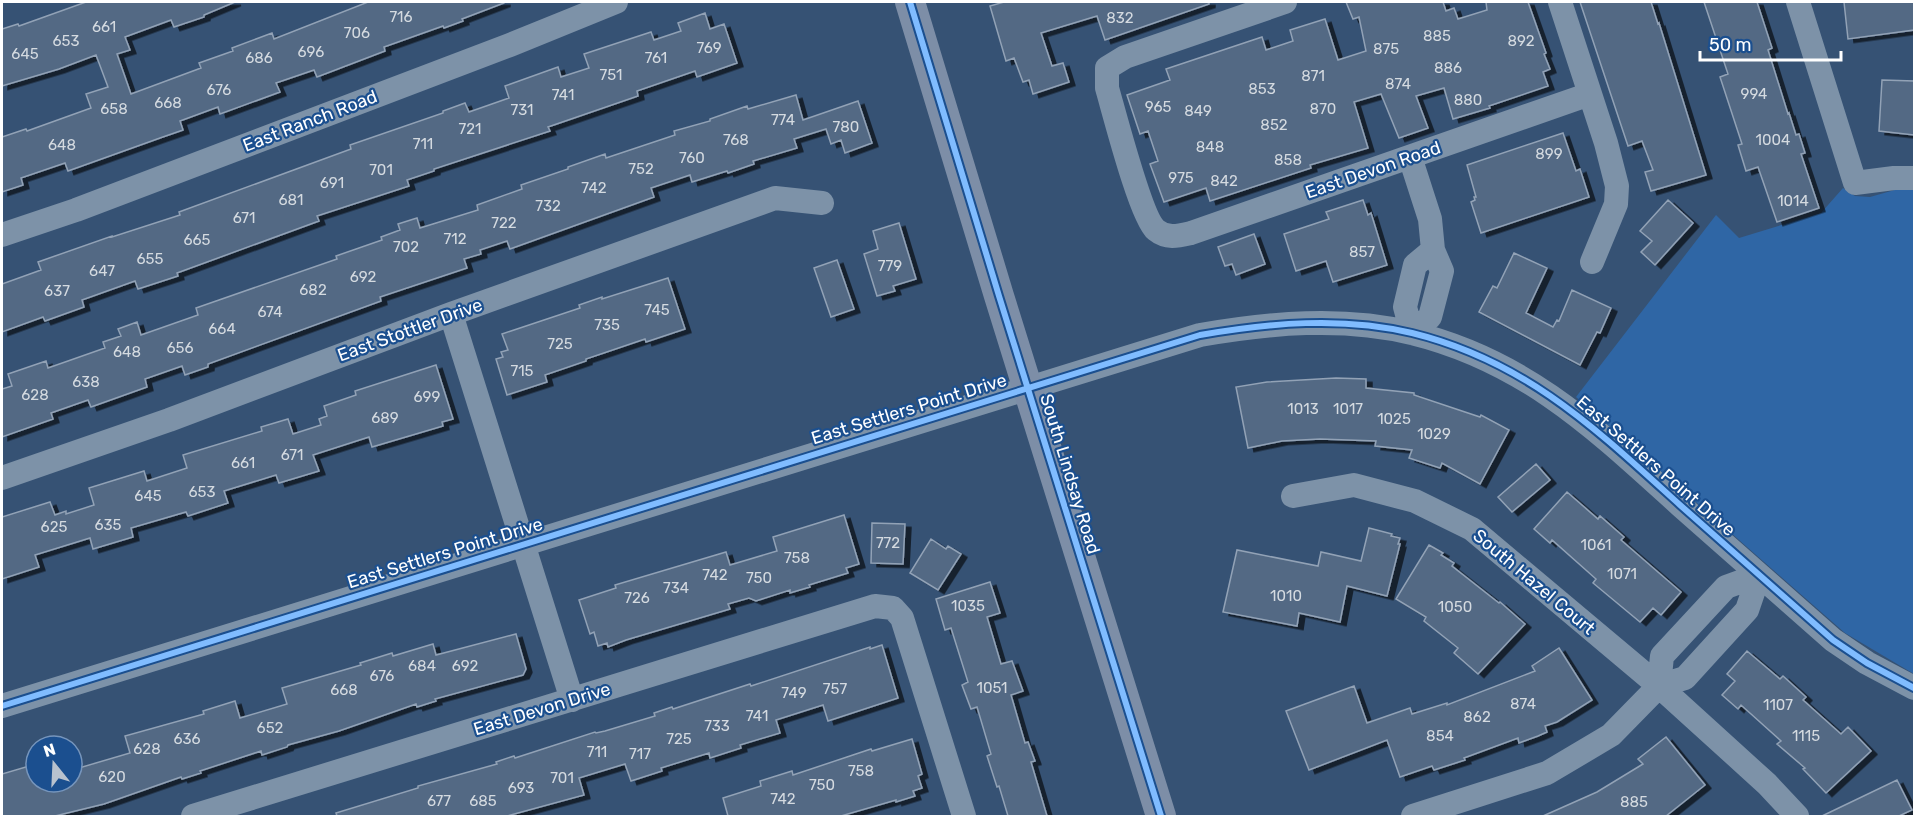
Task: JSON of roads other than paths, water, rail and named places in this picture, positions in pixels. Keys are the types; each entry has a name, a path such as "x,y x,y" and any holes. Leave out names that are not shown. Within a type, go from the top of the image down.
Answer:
{"main road":[{"name":"South Lindsay Road","path":"910,2 1161,816"}],"street":[{"name":"East Ranch Road","path":"2,235 76,210 499,49 616,2"},
{"name":"East Devon Road","path":"1285,2 1125,57 1107,68 1107,88 1143,209 1155,229 1172,237 1191,233 1590,94"},
{"path":"1560,2 1606,142 1617,186 1616,204 1592,262"},
{"path":"1798,2 1855,183 1914,178"},
{"path":"1410,157 1430,219 1432,250 1442,271 1430,317 1412,333"},
{"name":"East Stottler Drive","path":"2,478 169,420 451,314 775,198 822,203"},
{"path":"451,314 572,700"},
{"name":"East Settlers Point Drive","path":"2,706 1200,335 1273,324 1316,323 1412,333 1453,346 1499,365 1551,396 1592,426 1833,640 1867,663 1914,688"},
{"name":"South Hazel Court","path":"1293,496 1354,485 1415,501 1472,529 1659,686 1767,784 1797,816"},
{"path":"1659,686 1662,656 1726,586 1759,575"},
{"path":"1413,816 1547,773 1611,735 1659,686 1685,678 1747,610 1759,575"},
{"name":"East Devon Drive","path":"193,816 876,606 893,608 902,618 964,816"}]}
